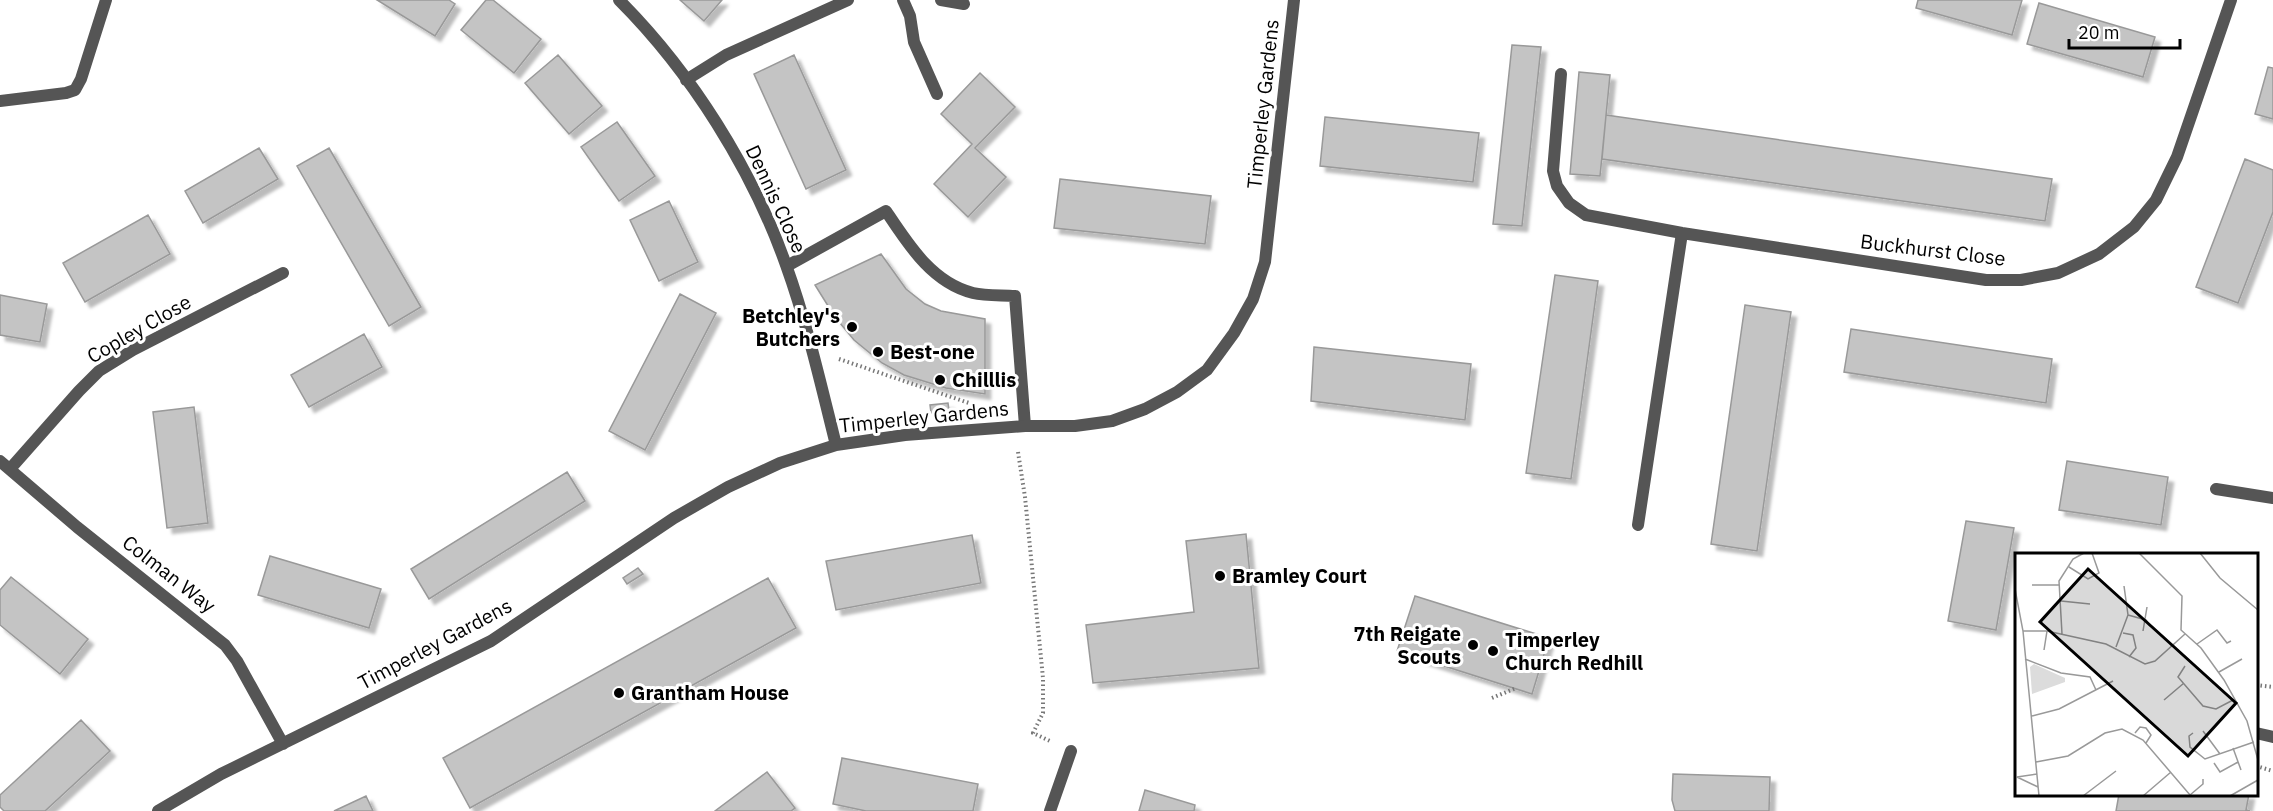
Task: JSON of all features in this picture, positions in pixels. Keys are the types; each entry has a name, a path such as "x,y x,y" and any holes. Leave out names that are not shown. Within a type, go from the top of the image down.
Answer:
{"street":[{"path":"0,100 75,90 81,79 106,0"},
{"name":"Dennis Close","path":"619,0 644,26 686,80 732,149 771,226 787,266 813,350 836,445"},
{"path":"686,80 726,55 848,0"},
{"path":"903,0 910,16 914,42 937,94"},
{"path":"941,0 964,4"},
{"name":"Timperley Gardens","path":"158,811 221,774 491,641 674,519 728,488 780,463 836,445 905,435 1020,427 1075,426 1112,421 1145,410 1207,370 1234,333 1253,299 1265,262 1294,0"},
{"name":"Buckhurst Close","path":"1561,74 1553,171 1557,186 1569,203 1586,215 1682,233 1986,280 2022,280 2058,273 2099,254 2134,227 2156,200 2177,158 2231,0"},
{"path":"787,266 886,211 909,245 929,268 951,283 974,293 1016,296 1020,427"},
{"path":"1638,525 1682,233"},
{"name":"Copley Close","path":"5,465 99,371 133,350 283,273"},
{"name":"Colman Way","path":"5,465 77,527 225,645 249,680 283,744"},
{"path":"2216,489 2273,498"},
{"path":"2258,733 2273,737"},
{"path":"1050,811 1071,751"}],"path":[{"path":"813,350 974,404 1001,429"},
{"path":"1020,427 1043,678 1043,713 1033,733 1071,751"},
{"path":"2258,685 2273,687"},
{"path":"1492,698 1516,688"},
{"path":"2258,767 2273,771"}],"building":[{"path":"377,0 449,0 455,4 435,36"},
{"path":"486,0 493,0 541,39 514,73 461,30"},
{"path":"680,0 722,0 704,21"},
{"path":"1918,0 2022,0 2012,35 1916,8"},
{"path":"2039,3 2155,37 2143,77 2027,44"},
{"path":"1512,45 1541,47 1522,226 1493,224"},
{"path":"558,55 602,106 569,134 525,83"},
{"path":"794,55 846,170 806,189 754,74"},
{"path":"2268,67 2273,68 2273,119 2255,114"},
{"path":"1579,72 1610,75 1600,176 1570,174"},
{"path":"980,73 1015,107 975,148 1006,177 968,217 934,184 972,144 941,114"},
{"path":"1606,115 2052,179 2045,221 1602,159"},
{"path":"1325,117 1479,133 1473,182 1320,166"},
{"path":"617,122 655,176 619,201 581,147"},
{"path":"259,148 278,179 203,223 185,191"},
{"path":"329,148 421,307 389,326 297,166"},
{"path":"2245,159 2273,170 2273,212 2238,303 2196,287"},
{"path":"1060,179 1211,196 1205,244 1054,228"},
{"path":"669,201 698,262 659,281 630,220"},
{"path":"148,215 170,254 85,302 63,263"},
{"path":"881,254 906,289 925,304 941,311 985,319 985,394 946,388 904,375 882,363 854,340 835,317 815,285"},
{"path":"1555,275 1598,281 1571,479 1526,473"},
{"path":"680,294 716,313 645,450 609,431"},
{"path":"0,295 47,304 40,342 0,335"},
{"path":"1745,305 1791,312 1757,551 1711,544"},
{"path":"1851,329 2052,359 2046,403 1844,372"},
{"path":"364,334 382,367 309,407 291,375"},
{"path":"1314,347 1471,364 1465,420 1311,401"},
{"path":"948,403 949,410 931,413 930,405"},
{"path":"194,407 208,523 167,528 153,412"},
{"path":"2067,461 2168,477 2161,525 2059,510"},
{"path":"567,472 585,501 429,599 411,569"},
{"path":"1966,521 2014,528 1996,630 1948,621"},
{"name":"Bramley Court","path":"1246,534 1259,668 1093,683 1086,625 1194,612 1186,541"},
{"path":"972,535 981,583 836,610 826,561"},
{"path":"270,556 381,589 369,628 258,595"},
{"path":"638,568 643,574 627,584 623,578"},
{"path":"11,577 88,639 60,674 0,625 0,590"},
{"name":"Grantham House","path":"768,578 796,628 470,808 443,758"},
{"name":"7th Reigate Scouts","path":"1415,596 1549,638 1532,694 1397,651"},
{"path":"81,720 110,751 45,811 4,811 0,807 0,795"},
{"path":"842,758 978,784 973,811 866,811 833,804"},
{"path":"767,772 795,808 791,811 715,811"},
{"path":"1673,774 1770,777 1769,811 1675,811 1672,800"},
{"path":"1145,790 1195,805 1194,811 1139,811"},
{"path":"366,796 373,811 334,811"},
{"path":"2119,796 2249,796 2246,810 2250,811 2116,811"}],"place":[{"name":"Betchley's Butchers","path":"852,327"},
{"name":"Best-one","path":"878,352"},
{"name":"Chilllis","path":"940,380"},
{"name":"Bramley Court","path":"1220,576"},
{"name":"7th Reigate Scouts","path":"1473,645"},
{"name":"Timperley Church Redhill","path":"1493,651"},
{"name":"Grantham House","path":"619,693"}]}
